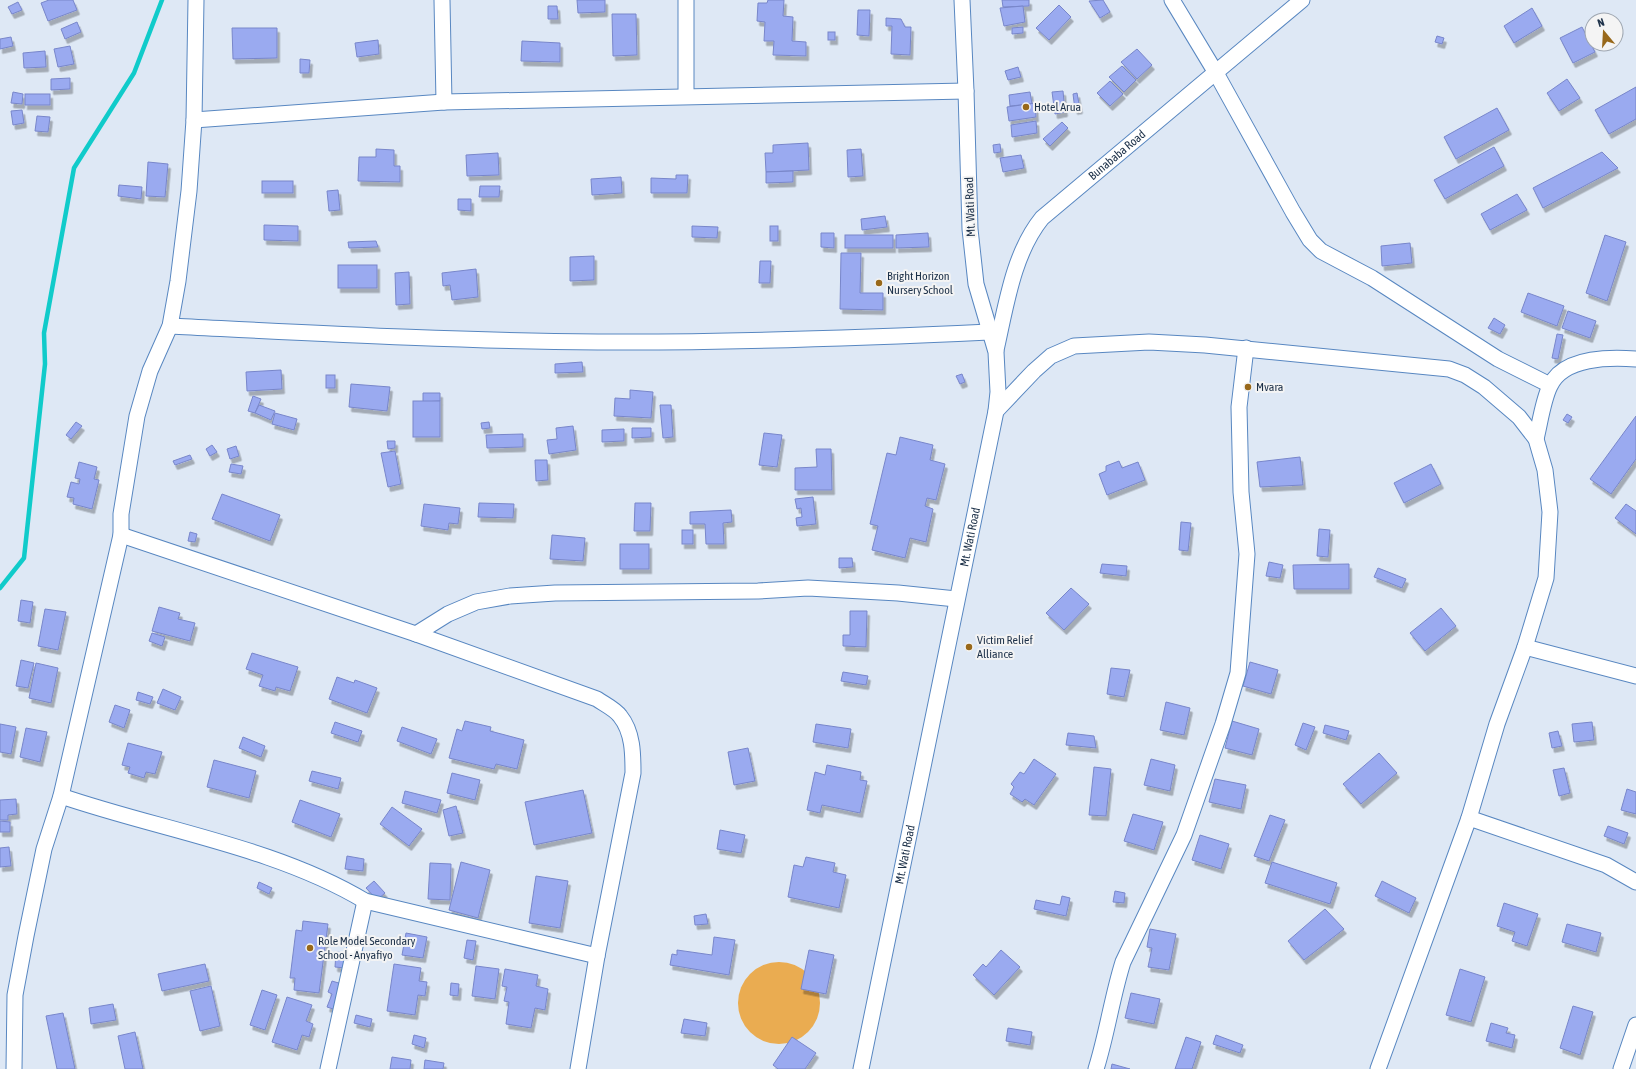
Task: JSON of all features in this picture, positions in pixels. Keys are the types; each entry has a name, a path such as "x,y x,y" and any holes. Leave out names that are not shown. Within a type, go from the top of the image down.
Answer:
{"street":[{"path":"14,1069 15,994 44,849 61,796 121,535 121,514 137,416 150,371 170,326 178,281 194,120 196,0"},
{"path":"442,0 444,102"},
{"path":"686,0 686,95"},
{"name":"Mt. Wati Road","path":"861,1069 956,599 996,411 998,392 996,352 976,284 970,229 962,0"},
{"path":"1172,0 1216,73 1310,240 1321,251 1372,278 1498,359 1550,385"},
{"name":"Bunababa Road","path":"996,352 1007,300 1030,233 1042,218 1302,0"},
{"path":"194,120 444,102 686,95 966,90"},
{"path":"170,326 460,340 598,342 810,340 989,332"},
{"path":"996,411 1034,371 1051,356 1074,346 1149,342 1246,348 1449,369 1465,375 1484,388 1519,417 1536,439 1545,470 1550,512 1550,544 1546,578 1525,647 1497,724 1469,818 1378,1069"},
{"path":"1096,1069 1105,1041 1116,984 1123,962 1184,835 1238,673 1247,554 1241,492 1239,407 1246,348"},
{"path":"1536,439 1550,385 1562,372 1585,361 1611,357 1636,359"},
{"path":"121,535 416,634 597,699 620,715 631,738 633,773 597,956 578,1069"},
{"path":"416,634 448,614 476,602 510,596 555,593 668,593 808,588 898,593 956,599"},
{"path":"1525,647 1636,676"},
{"path":"61,796 100,810 199,837 300,870 344,888 365,901 597,956"},
{"path":"1469,818 1606,865 1636,882"},
{"path":"328,1069 365,901"},
{"path":"1621,1069 1636,1025"}],"shaded area":[{"path":"779,962 795,965 808,974 817,987 820,1003 817,1019 808,1032 795,1041 779,1044 763,1041 750,1032 741,1019 738,1003 741,987 750,974 763,965"}],"building":[{"path":"49,0 73,0 77,10 48,21 41,3"},
{"path":"577,0 605,0 605,12 578,13"},
{"path":"768,0 784,0 783,16 793,17 792,41 806,42 806,56 773,55 774,41 764,41 765,22 757,21 758,3 767,3"},
{"path":"1002,0 1029,0 1029,6 1003,7"},
{"path":"1103,0 1110,12 1100,18 1089,1"},
{"path":"18,2 22,10 12,14 8,7"},
{"path":"1059,5 1071,17 1049,40 1036,28"},
{"path":"548,6 557,6 558,19 548,19"},
{"path":"1023,6 1025,22 1004,26 1000,8"},
{"path":"1532,8 1542,26 1514,43 1504,26"},
{"path":"858,10 870,10 869,36 857,35"},
{"path":"612,14 636,14 637,55 613,56"},
{"path":"886,18 901,19 905,27 911,27 910,55 891,54 892,26 886,26"},
{"path":"77,22 81,32 65,39 61,29"},
{"path":"1023,27 1023,33 1012,34 1012,28"},
{"path":"1582,27 1584,31 1584,52 1595,52 1573,63 1560,38"},
{"path":"232,28 277,28 277,58 233,59"},
{"path":"828,32 835,32 835,40 828,40"},
{"path":"1437,36 1444,38 1442,44 1435,42"},
{"path":"11,37 13,46 0,49 0,39"},
{"path":"378,40 379,54 357,57 355,43"},
{"path":"522,41 560,43 560,62 521,61"},
{"path":"70,46 74,64 58,67 54,49"},
{"path":"1137,49 1152,65 1137,79 1121,62"},
{"path":"45,51 46,67 24,68 23,53"},
{"path":"300,59 310,60 309,73 300,73"},
{"path":"1122,66 1136,80 1124,92 1109,77"},
{"path":"1018,67 1021,77 1008,80 1005,71"},
{"path":"70,78 70,89 51,90 51,79"},
{"path":"1567,79 1580,98 1559,111 1547,93"},
{"path":"1110,81 1123,94 1110,106 1097,93"},
{"path":"1636,87 1636,119 1609,134 1595,110"},
{"path":"1063,91 1065,112 1055,114 1052,92"},
{"path":"13,92 23,94 22,104 11,103"},
{"path":"1030,92 1032,104 1010,106 1009,95"},
{"path":"1077,93 1080,109 1075,110 1073,94"},
{"path":"25,94 50,94 50,105 25,105"},
{"path":"1035,103 1036,117 1009,121 1007,107"},
{"path":"1497,108 1509,130 1456,159 1444,137"},
{"path":"22,110 24,123 13,125 11,111"},
{"path":"37,116 50,117 48,132 35,131"},
{"path":"1036,121 1037,133 1012,137 1011,125"},
{"path":"1062,122 1068,128 1050,146 1043,139"},
{"path":"808,143 809,170 766,172 765,153 773,153 773,145"},
{"path":"1000,144 1001,152 994,153 993,145"},
{"path":"1494,147 1504,166 1445,199 1434,180"},
{"path":"376,149 394,150 394,166 400,166 400,182 358,181 359,157 376,157"},
{"path":"861,149 863,176 848,177 847,150"},
{"path":"1602,152 1618,168 1543,208 1533,188"},
{"path":"498,153 499,175 467,176 466,155"},
{"path":"1021,155 1024,168 1003,172 1000,158"},
{"path":"148,162 168,164 165,197 146,196"},
{"path":"793,171 793,182 766,183 766,172"},
{"path":"676,175 688,175 687,193 651,193 651,178 676,179"},
{"path":"621,177 622,193 592,195 591,179"},
{"path":"262,181 293,181 293,193 262,193"},
{"path":"119,185 142,187 141,199 118,196"},
{"path":"480,186 500,186 499,197 479,197"},
{"path":"338,190 340,210 329,211 327,191"},
{"path":"1517,194 1527,210 1490,230 1481,214"},
{"path":"458,199 471,199 471,211 458,210"},
{"path":"885,216 887,227 862,230 861,219"},
{"path":"264,225 298,226 298,241 264,240"},
{"path":"692,226 718,227 717,238 692,237"},
{"path":"770,226 778,226 778,241 770,241"},
{"path":"821,233 834,233 834,248 821,247"},
{"path":"928,233 929,247 896,248 896,235"},
{"path":"845,235 893,235 893,248 845,248"},
{"path":"1605,235 1626,242 1607,301 1586,293"},
{"path":"376,241 378,247 349,248 348,242"},
{"path":"1410,243 1412,263 1382,266 1381,246"},
{"path":"841,253 861,253 860,293 883,293 883,310 840,309"},
{"path":"594,256 594,280 570,281 570,257"},
{"path":"760,261 771,261 770,283 759,283"},
{"path":"338,265 377,265 377,288 338,288"},
{"path":"476,269 478,297 452,300 450,285 443,286 442,273"},
{"path":"409,272 410,304 396,305 395,273"},
{"path":"1528,293 1564,306 1557,326 1521,312"},
{"path":"1568,311 1596,321 1590,338 1562,328"},
{"path":"1494,318 1505,325 1500,334 1488,328"},
{"path":"1557,334 1563,335 1558,359 1552,358"},
{"path":"582,362 583,372 555,373 555,364"},
{"path":"281,370 282,389 247,391 246,372"},
{"path":"962,374 965,382 960,384 956,376"},
{"path":"326,375 335,375 335,388 326,388"},
{"path":"351,384 390,387 387,411 349,407"},
{"path":"630,390 653,392 651,418 614,416 615,398 630,399"},
{"path":"423,393 440,393 440,401 423,402"},
{"path":"253,396 261,399 255,413 248,411"},
{"path":"413,401 440,401 440,437 413,437"},
{"path":"259,405 275,411 271,420 255,413"},
{"path":"660,405 671,405 673,437 663,438"},
{"path":"275,413 297,419 294,430 272,424"},
{"path":"1567,414 1572,417 1568,423 1563,420"},
{"path":"1636,416 1636,459 1611,494 1590,479"},
{"path":"76,422 82,426 71,439 66,435"},
{"path":"489,422 490,428 482,429 481,423"},
{"path":"573,426 576,450 549,454 547,440 557,439 556,428"},
{"path":"632,428 651,428 651,437 632,438"},
{"path":"624,429 624,441 602,442 602,430"},
{"path":"764,433 782,435 777,467 759,465"},
{"path":"523,434 523,447 487,448 486,435"},
{"path":"900,437 933,445 930,460 945,464 936,500 927,498 925,506 933,509 926,542 910,538 905,558 872,550 878,526 870,524 887,453 896,455"},
{"path":"387,441 395,441 395,448 388,449"},
{"path":"212,445 217,452 210,456 206,449"},
{"path":"236,446 239,456 230,459 227,449"},
{"path":"816,449 831,449 832,490 795,490 795,468 817,467"},
{"path":"395,451 401,484 388,487 381,453"},
{"path":"190,455 192,459 175,465 173,461"},
{"path":"1300,457 1303,485 1260,487 1257,462"},
{"path":"535,460 547,460 548,480 536,481"},
{"path":"1119,461 1122,468 1138,462 1145,480 1107,495 1099,474 1106,471 1106,466"},
{"path":"79,462 97,467 94,479 99,480 92,509 73,504 74,498 67,497 71,482 79,484 80,479 75,478"},
{"path":"231,464 243,466 241,474 229,472"},
{"path":"1431,464 1441,484 1404,503 1394,483"},
{"path":"222,494 280,515 270,541 212,519"},
{"path":"813,497 816,524 797,526 796,518 802,517 801,508 797,509 795,499"},
{"path":"479,503 514,504 513,518 478,517"},
{"path":"635,503 651,503 650,531 634,531"},
{"path":"424,504 460,508 458,524 449,523 448,530 421,526"},
{"path":"1626,504 1636,511 1636,534 1615,518"},
{"path":"731,510 732,522 723,523 724,544 706,544 705,524 690,524 690,512"},
{"path":"1181,522 1191,523 1188,551 1179,550"},
{"path":"1319,529 1330,530 1328,557 1317,556"},
{"path":"682,530 693,530 693,544 682,544"},
{"path":"190,532 197,534 195,542 188,541"},
{"path":"552,535 585,538 583,561 550,559"},
{"path":"620,544 649,544 649,569 620,569"},
{"path":"839,558 852,558 853,567 839,568"},
{"path":"1269,562 1283,565 1280,578 1266,576"},
{"path":"1102,564 1127,566 1126,576 1100,573"},
{"path":"1349,564 1349,589 1294,589 1293,565"},
{"path":"1378,568 1406,579 1402,588 1374,577"},
{"path":"1071,588 1089,604 1064,630 1046,613"},
{"path":"21,600 33,602 30,623 18,621"},
{"path":"159,607 180,613 178,619 195,623 190,641 152,631"},
{"path":"1441,608 1456,626 1425,651 1410,633"},
{"path":"45,609 66,612 58,650 38,646"},
{"path":"850,611 867,611 866,647 843,646 843,635 850,635"},
{"path":"152,633 165,637 162,646 149,641"},
{"path":"252,653 298,667 290,691 276,687 275,691 259,686 263,675 246,669"},
{"path":"21,660 34,663 28,688 16,686"},
{"path":"1250,662 1278,670 1271,694 1243,686"},
{"path":"36,663 58,668 51,703 29,698"},
{"path":"1111,668 1130,670 1124,697 1107,694"},
{"path":"843,672 868,676 866,685 841,681"},
{"path":"337,677 354,683 355,680 377,688 367,713 329,699"},
{"path":"163,689 181,697 175,710 157,703"},
{"path":"138,692 153,697 150,704 136,700"},
{"path":"1166,702 1190,708 1184,735 1160,730"},
{"path":"115,705 130,710 124,728 109,722"},
{"path":"465,721 491,727 490,731 524,740 517,769 496,764 494,769 449,758 457,729 462,731"},
{"path":"1232,721 1259,729 1252,755 1225,748"},
{"path":"335,722 362,731 358,742 331,733"},
{"path":"1592,722 1594,740 1574,742 1572,724"},
{"path":"1303,723 1315,727 1306,750 1295,745"},
{"path":"0,724 16,727 11,754 0,752"},
{"path":"816,724 851,729 848,748 813,742"},
{"path":"1325,725 1349,731 1346,740 1323,733"},
{"path":"402,727 437,739 431,754 397,741"},
{"path":"26,728 47,732 40,762 20,757"},
{"path":"1558,731 1562,746 1552,748 1549,733"},
{"path":"1068,733 1094,736 1096,748 1066,745"},
{"path":"243,737 265,746 261,757 239,748"},
{"path":"128,743 162,752 155,774 146,772 144,778 128,773 130,767 122,765"},
{"path":"748,748 755,781 734,785 728,752"},
{"path":"1379,753 1397,773 1361,804 1343,784"},
{"path":"1034,759 1056,774 1034,805 1025,799 1022,802 1010,794 1014,787 1011,784 1020,772 1024,774"},
{"path":"1151,759 1175,765 1170,791 1144,785"},
{"path":"214,760 256,771 249,798 207,787"},
{"path":"827,765 861,772 860,780 867,781 860,813 822,805 820,813 807,810 815,772 825,775"},
{"path":"1094,767 1111,769 1106,816 1089,815"},
{"path":"1564,768 1570,793 1559,796 1553,770"},
{"path":"312,771 341,778 338,789 309,781"},
{"path":"452,773 480,780 475,800 447,793"},
{"path":"1215,779 1246,785 1241,809 1209,802"},
{"path":"1627,789 1636,792 1636,814 1621,810"},
{"path":"583,790 592,833 534,845 525,802"},
{"path":"405,791 441,800 437,813 402,803"},
{"path":"16,799 17,814 8,815 8,820 0,820 0,800"},
{"path":"300,800 340,814 331,837 292,822"},
{"path":"456,806 463,833 449,836 443,810"},
{"path":"392,807 422,829 409,846 380,824"},
{"path":"1133,814 1163,822 1154,850 1124,841"},
{"path":"1270,815 1285,820 1269,861 1254,856"},
{"path":"0,821 10,822 10,832 0,832"},
{"path":"1608,826 1628,833 1624,844 1604,836"},
{"path":"720,830 745,835 741,853 717,849"},
{"path":"1200,835 1229,844 1221,869 1192,860"},
{"path":"9,847 11,866 0,867 0,848"},
{"path":"347,856 364,859 363,871 345,869"},
{"path":"806,857 835,863 833,872 846,875 839,908 788,897 794,865 803,867"},
{"path":"461,862 490,870 478,918 449,910"},
{"path":"1272,862 1337,883 1330,904 1265,883"},
{"path":"430,863 451,864 450,900 428,899"},
{"path":"536,876 568,881 560,928 529,923"},
{"path":"374,881 385,893 377,900 366,888"},
{"path":"1382,881 1416,898 1409,913 1375,896"},
{"path":"259,882 272,888 269,894 257,888"},
{"path":"1115,891 1125,893 1124,903 1113,902"},
{"path":"1062,896 1070,898 1066,916 1034,909 1036,900 1060,905"},
{"path":"1504,903 1538,914 1527,946 1512,941 1515,932 1497,926"},
{"path":"1325,909 1344,929 1304,960 1288,941"},
{"path":"706,914 708,924 695,925 694,916"},
{"path":"303,921 328,924 319,993 294,990 295,978 290,978 296,930 302,931"},
{"path":"1567,924 1601,933 1596,952 1562,942"},
{"path":"1150,929 1176,934 1169,970 1148,967 1152,948 1147,947"},
{"path":"406,933 427,937 423,958 402,955"},
{"path":"714,937 735,940 729,975 670,965 672,954 677,955 677,950 712,955"},
{"path":"467,940 476,941 473,960 464,958"},
{"path":"809,950 834,955 826,994 801,989"},
{"path":"1001,950 1020,967 994,995 973,975 983,964 986,967"},
{"path":"336,952 346,953 345,968 335,967"},
{"path":"205,964 209,981 162,991 158,974"},
{"path":"394,964 421,968 419,981 427,982 425,996 418,995 415,1015 387,1011"},
{"path":"476,966 499,969 495,999 472,996"},
{"path":"505,969 538,975 536,986 548,989 545,1010 535,1008 531,1028 506,1024 509,1002 504,1001 507,987 502,986"},
{"path":"1460,969 1485,977 1471,1022 1446,1015"},
{"path":"332,981 342,984 333,1009 327,1007 332,994 328,992"},
{"path":"451,983 459,984 458,996 450,995"},
{"path":"211,986 220,1026 200,1031 190,991"},
{"path":"262,990 277,995 265,1030 250,1025"},
{"path":"1131,993 1160,999 1154,1024 1125,1018"},
{"path":"287,997 312,1005 306,1021 313,1024 309,1037 302,1035 297,1050 272,1042"},
{"path":"113,1004 116,1020 91,1024 89,1008"},
{"path":"1573,1006 1593,1012 1580,1055 1560,1048"},
{"path":"63,1013 75,1069 57,1069 46,1016"},
{"path":"356,1015 372,1019 370,1027 354,1023"},
{"path":"684,1019 707,1023 705,1036 681,1033"},
{"path":"1491,1023 1508,1028 1506,1033 1515,1035 1512,1048 1486,1041"},
{"path":"1008,1028 1032,1032 1030,1045 1006,1041"},
{"path":"135,1032 143,1069 125,1069 118,1036"},
{"path":"414,1035 426,1038 424,1048 412,1044"},
{"path":"1216,1035 1243,1045 1240,1053 1213,1044"},
{"path":"792,1037 816,1053 805,1069 778,1069 773,1065"},
{"path":"1186,1037 1201,1042 1192,1069 1175,1069"},
{"path":"392,1057 411,1060 410,1069 390,1069"},
{"path":"425,1060 444,1063 443,1069 424,1069"},
{"path":"1112,1064 1130,1069 1111,1069"}],"waterway":[{"path":"0,588 24,558 45,364 44,333 74,168 134,73 162,0"}],"place":[{"name":"Hotel Arua","path":"1026,107"},
{"name":"Bright Horizon Nursery School","path":"879,283"},
{"name":"Mvara","path":"1248,387"},
{"name":"Victim Relief Alliance","path":"969,647"},
{"name":"Role Model Secondary School - Anyafiyo","path":"310,948"}]}
